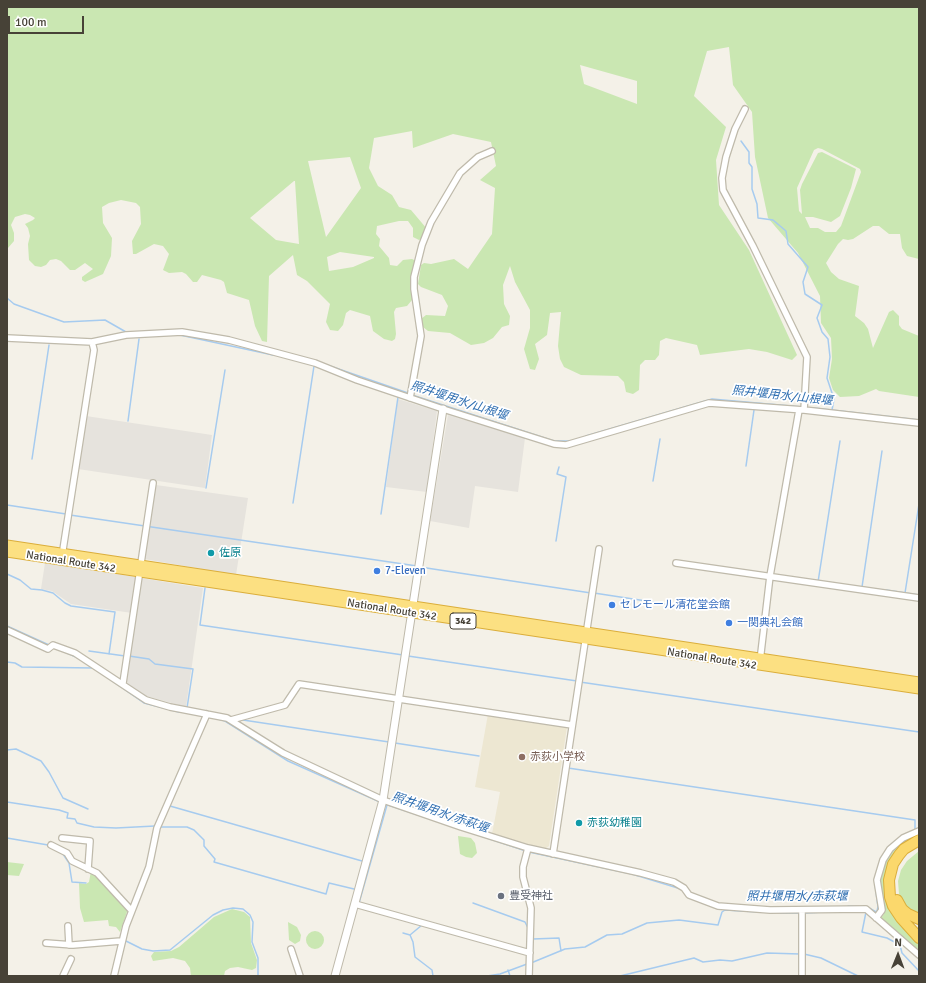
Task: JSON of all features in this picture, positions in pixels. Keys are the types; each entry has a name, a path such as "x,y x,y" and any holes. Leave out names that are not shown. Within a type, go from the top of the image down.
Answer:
{"highway":[{"name":"National Route 342","path":"7,545 62,557"},
{"name":"National Route 342","path":"7,552 62,557 760,662 919,689"},
{"name":"National Route 342","path":"760,662 919,682"},
{"path":"919,840 904,849 896,859 890,873 889,890 893,906 901,918 919,938"},
{"path":"919,846 912,850 902,860 894,881 895,896 898,903 908,914 919,919"}],"street":[{"path":"745,109 735,129 726,157 722,178 723,190 807,357 802,410 770,576 760,662"},
{"path":"410,398 421,336 414,289 414,277 422,245 431,222 460,173 478,157 492,151"},
{"path":"7,338 92,342 126,335 182,332 229,340 315,363 357,380 410,398 554,444 566,445 709,403 728,403 802,410 919,423"},
{"path":"62,557 94,350 92,342"},
{"path":"335,976 383,800 400,699 443,409"},
{"path":"122,683 141,569 153,483"},
{"path":"553,854 599,549"},
{"path":"676,563 919,598"},
{"path":"7,630 48,649 53,644 75,653 146,700 170,708 216,715 231,720 284,753 383,800 460,827 528,848 641,873 674,882 684,888 689,895 718,906 770,910 863,908 869,910 876,918 919,955"},
{"path":"231,720 285,705 299,684 572,725"},
{"path":"114,976 121,941 131,910 149,867 157,828 164,808 207,714"},
{"path":"876,918 882,910 877,880 883,860 890,849 903,838 919,831"},
{"path":"62,838 90,841 88,869"},
{"path":"51,845 67,853 72,861 97,873 131,910"},
{"path":"528,848 523,867 523,877 531,908 529,976"},
{"path":"355,904 530,953"},
{"path":"802,910 802,976"},
{"path":"68,926 69,945"},
{"path":"46,943 69,945 121,941"},
{"path":"291,949 300,976"},
{"path":"63,976 71,959"}],"shaded area":[{"path":"398,399 437,411 427,492 386,487"},
{"path":"448,415 525,438 518,492 475,486 469,528 430,521"},
{"path":"86,416 212,435 205,488 78,469"},
{"path":"156,485 248,498 236,575 144,559"},
{"path":"45,563 136,577 132,613 71,604 52,591 41,589"},
{"path":"141,578 203,588 186,707 146,696 126,682"},
{"name":"赤荻小学校","path":"488,714 567,727 549,846 545,849 492,834 500,792 475,787"}],"green space":[{"path":"7,7 919,7 919,259 907,256 902,248 900,234 889,234 879,226 873,226 853,239 843,239 826,263 831,272 839,279 859,286 855,316 864,323 868,329 873,348 889,312 893,310 899,316 899,325 902,329 919,336 919,397 879,391 876,389 859,396 840,397 833,390 829,378 832,359 831,338 821,323 820,296 798,253 768,218 755,157 752,112 733,85 729,47 707,51 694,96 726,127 716,160 719,205 749,250 797,355 792,360 767,352 749,349 700,355 697,345 666,338 660,341 659,355 655,360 645,360 640,365 639,390 633,394 626,392 624,382 618,376 581,375 564,367 560,359 558,346 561,312 550,313 547,335 535,344 539,359 535,370 530,369 524,349 530,328 530,310 515,282 510,266 503,285 504,304 510,316 509,325 502,327 493,338 484,343 471,345 450,333 428,331 423,327 421,319 426,315 445,316 448,306 442,295 421,287 418,284 421,265 424,263 431,264 454,259 468,269 492,234 495,188 480,180 496,166 491,142 453,134 413,148 412,131 374,138 369,168 378,186 392,195 399,207 411,210 427,229 423,238 419,240 413,237 413,228 408,221 399,221 377,226 376,234 380,239 379,246 389,258 390,265 397,266 403,260 412,259 416,261 411,283 412,300 407,306 396,308 394,312 396,334 395,339 392,341 384,339 373,331 370,316 350,310 346,313 343,325 338,331 330,330 326,322 330,304 307,281 297,275 293,255 269,276 267,342 262,341 255,326 249,300 227,293 224,282 202,275 197,282 193,282 186,274 182,272 169,273 163,270 169,254 163,246 154,244 136,254 133,254 132,241 141,224 140,207 136,203 121,200 109,203 102,207 103,223 112,238 111,256 103,274 85,282 82,280 82,277 93,269 85,263 75,270 70,270 61,261 56,259 50,260 46,265 41,267 35,266 29,260 28,244 30,236 28,228 25,224 35,218 30,215 25,214 15,217 11,225 14,233 14,241 8,248 7,255","holes":["580,65 637,81 637,104 584,84","818,148 822,149 860,169 861,172 841,226 836,232 825,232 818,228 810,228 805,217 813,217 831,222 840,216 851,188 856,169 822,152 818,153 800,190 802,214 799,211 797,188 814,150","350,157 361,188 326,237 308,161","295,181 299,244 276,240 250,218","340,252 374,257 353,267 329,271 327,257"]},
{"path":"919,834 886,872 884,885 886,900 893,915 919,943 919,952 881,918 884,914 884,908 879,882 883,864 891,852 909,837"},
{"path":"458,836 471,838 475,843 477,853 472,858 460,854"},
{"path":"919,851 919,915 910,911 905,905 899,894 898,881 901,870 907,861"},
{"path":"7,862 24,864 19,876 7,875"},
{"path":"91,871 128,909 120,932 116,927 109,926 108,920 84,922 80,908 79,883 86,884 89,882"},
{"path":"232,909 244,912 250,917 251,943 257,960 256,968 252,970 238,967 230,968 225,971 224,976 191,976 190,968 185,961 173,958 153,961 151,956 154,952 171,951 179,947 214,917"},
{"path":"288,922 297,927 301,935 300,941 295,944 289,940"},
{"path":"311,931 319,931 324,936 322,947 319,949 311,949 306,944 306,936"}],"waterway":[{"path":"741,141 749,152 749,163 752,167 752,189 757,204 758,218 773,220 786,231 788,244 808,267 803,282 805,294 822,305 817,318 822,332 828,339 830,357 827,378 834,399 832,410"},
{"name":"照井堰用水/山根堰","path":"7,298 14,304 64,322 105,320 126,332"},
{"name":"照井堰用水/山根堰","path":"180,335 273,355"},
{"path":"128,421 139,339"},
{"path":"32,459 49,345"},
{"name":"照井堰用水/山根堰","path":"327,365 408,393"},
{"path":"293,503 314,366"},
{"path":"206,488 225,370"},
{"name":"照井堰用水/山根堰","path":"412,395 554,441 571,441"},
{"path":"381,514 398,397"},
{"name":"照井堰用水/山根堰","path":"586,436 712,399 802,407"},
{"name":"照井堰用水/山根堰","path":"814,408 919,420"},
{"path":"746,466 754,410"},
{"path":"653,481 660,439"},
{"path":"818,582 840,441"},
{"path":"862,587 882,451"},
{"path":"556,541 566,477 557,474 559,467"},
{"path":"905,593 919,504"},
{"path":"7,505 66,514"},
{"path":"70,515 417,566"},
{"path":"420,567 591,593"},
{"path":"7,574 20,580 31,589 53,593 71,606 115,612 109,654"},
{"path":"205,588 200,625 403,655"},
{"path":"886,590 919,595"},
{"path":"594,593 679,606"},
{"name":"照井堰用水/赤萩堰","path":"7,626 49,645"},
{"path":"89,651 125,656"},
{"name":"照井堰用水/赤萩堰","path":"65,652 78,658"},
{"path":"129,656 149,659 155,664 193,669 187,708"},
{"path":"408,656 577,681"},
{"path":"7,662 15,663 22,667 94,668"},
{"name":"照井堰用水/赤萩堰","path":"108,678 144,703 179,712"},
{"path":"580,682 919,732"},
{"name":"照井堰用水/赤萩堰","path":"218,719 225,721 288,761 380,802"},
{"path":"243,720 389,742"},
{"path":"395,743 479,756"},
{"path":"7,750 16,749 41,761 49,772 63,798 88,809"},
{"path":"568,768 915,820 915,830"},
{"path":"7,802 59,810 68,813 67,818 75,819 77,823 94,827 116,828 155,826"},
{"name":"照井堰用水/赤萩堰","path":"385,804 526,851"},
{"path":"359,903 387,805"},
{"path":"170,806 362,861"},
{"path":"159,827 187,827 194,830 204,840 204,846 215,859 214,862 326,894 329,883 354,889"},
{"path":"7,838 48,845"},
{"name":"照井堰用水/赤萩堰","path":"529,852 632,874 681,889"},
{"path":"63,854 69,863 72,882 86,883"},
{"path":"875,884 878,907 877,911"},
{"path":"473,903 525,922 528,928"},
{"name":"照井堰用水/赤萩堰","path":"848,906 866,907"},
{"path":"126,941 142,949 153,951 170,950 213,915 223,910 233,908 243,909 250,915 253,922 252,942 258,958 258,976"},
{"name":"照井堰用水/赤萩堰","path":"869,908 878,913"},
{"path":"531,963 565,949 585,947 607,935 622,934 647,923 679,920 718,925 722,912 725,910 760,912"},
{"path":"804,913 824,912"},
{"path":"866,912 862,932 887,938 900,945 902,953 919,971"},
{"path":"780,913 800,913"},
{"path":"410,935 422,925"},
{"path":"403,933 410,935 413,942 415,957 432,970 433,976"},
{"path":"533,939 559,938 561,951"},
{"path":"620,976 694,958 703,962 720,960 732,961 767,953 800,954"},
{"path":"804,954 821,958 858,976"},
{"path":"487,976 500,974 527,964"},
{"path":"508,970 510,976"}],"place":[{"name":"佐原","path":"211,553"},
{"name":"7-Eleven","path":"377,571"},
{"name":"セレモール清花堂会館","path":"612,605"},
{"name":"一関典礼会館","path":"729,623"},
{"name":"赤荻小学校","path":"522,757"},
{"name":"赤荻幼稚園","path":"579,823"},
{"name":"豊受神社","path":"501,896"}]}
